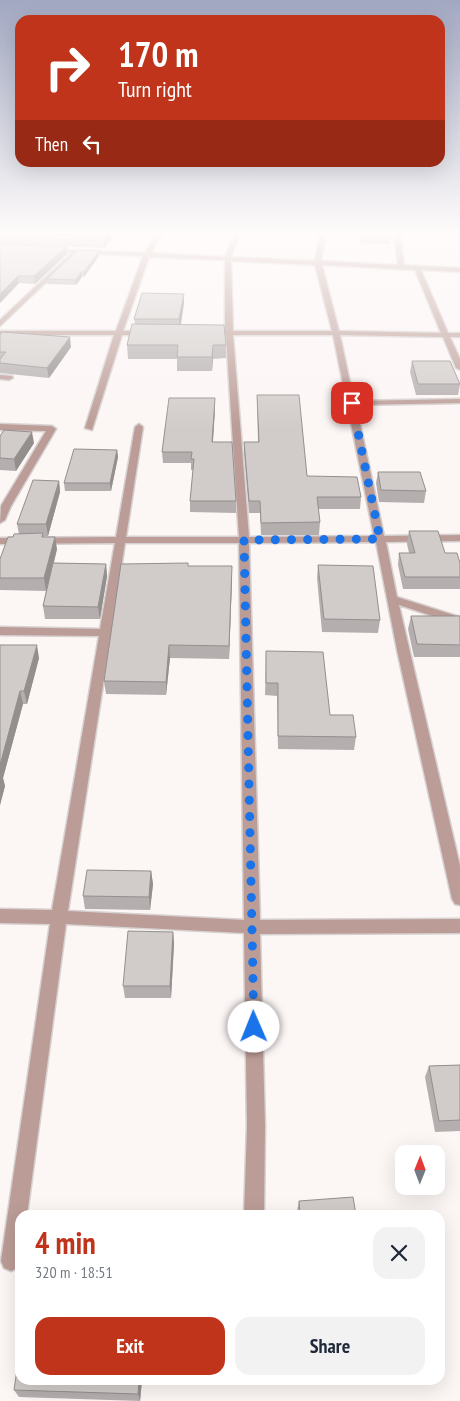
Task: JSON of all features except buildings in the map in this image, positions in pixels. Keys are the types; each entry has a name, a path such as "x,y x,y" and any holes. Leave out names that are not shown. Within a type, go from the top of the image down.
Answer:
{"street":[{"path":"0,324 26,299"},
{"path":"89,428 131,299"},
{"path":"229,299 229,333 244,540 256,1126 254,1210"},
{"path":"327,299 352,403 393,600 460,899"},
{"path":"430,299 460,368"},
{"path":"0,333 156,332"},
{"path":"211,333 460,335"},
{"path":"352,403 460,400"},
{"path":"0,427 52,429 3,506 0,520"},
{"path":"18,1210 59,917 139,427"},
{"path":"0,541 121,542 460,538"},
{"path":"393,600 460,621"},
{"path":"0,632 106,633"},
{"path":"0,916 59,917 251,927 460,926"},
{"path":"11,1261 15,1232"}],"route":[{"path":"254,1027 244,540 380,539 352,403"}]}
